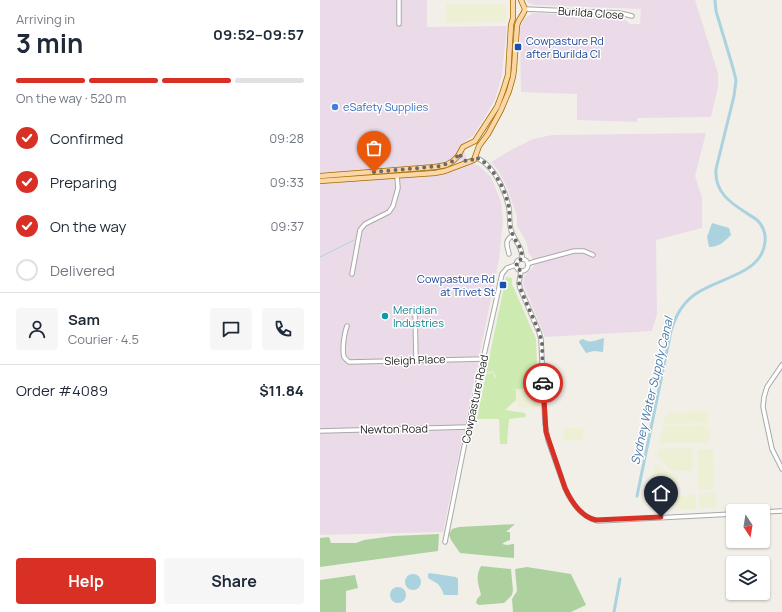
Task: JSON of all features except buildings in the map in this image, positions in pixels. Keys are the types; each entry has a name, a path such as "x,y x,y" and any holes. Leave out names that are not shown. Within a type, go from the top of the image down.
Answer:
{"main road":[{"path":"320,176 441,166 453,161 462,149 475,141 496,108 508,75 513,0"},
{"path":"320,181 440,172 474,160 479,146 488,134 501,110 513,77 517,26 523,14 523,4 517,3 513,9"},
{"path":"513,9 516,15 523,14"},
{"path":"468,146 474,148 476,156"},
{"path":"460,153 462,159 469,162"}],"street":[{"path":"399,0 399,24"},
{"name":"Burilda Close","path":"523,4 619,13 632,16"},
{"path":"476,156 486,163 495,174 503,190 509,210 510,226 512,233 521,249 523,255 522,259"},
{"path":"352,274 360,230 365,224 389,212 393,206 398,188 397,176"},
{"path":"509,254 507,241 513,235"},
{"path":"528,264 574,251 584,251 593,255"},
{"path":"522,259 526,260 528,264"},
{"path":"521,271 516,266 518,260 522,259"},
{"path":"521,271 526,270 528,264"},
{"name":"Cowpasture Road","path":"445,542 468,427 502,274 507,268 516,266"},
{"path":"521,271 519,283 520,288 541,339 545,424 548,440 568,494 574,504 587,517 600,521 726,514"},
{"path":"415,310 416,360"},
{"path":"343,364 347,360 344,355 344,336 347,326"},
{"name":"Sleigh Place","path":"347,360 353,362 484,359"},
{"path":"782,366 767,387 763,402 772,449 782,469"},
{"name":"Newton Road","path":"320,431 468,427"},
{"path":"770,512 782,511"}],"shaded area":[{"path":"320,0 427,0 427,27 507,26 502,75 495,100 474,135 462,144 468,163 478,165 491,177 501,202 503,220 499,260 443,532 320,535"},
{"path":"526,0 695,0 718,73 718,87 711,117 637,118 637,122 577,120 577,94 521,92 520,27 523,20 528,16 534,13 616,16 623,18 630,24 640,24 641,9 535,5"},
{"path":"706,133 695,176 702,197 702,228 656,240 657,314 652,331 545,337 523,284 524,276 534,266 532,257 529,254 526,241 517,226 517,216 506,185 499,172 491,162 533,139 552,135"}],"green space":[{"path":"446,4 506,4 505,22 446,23"},
{"path":"506,277 512,278 512,284 536,339 538,388 508,390 516,390 516,400 505,410 525,413 526,417 509,419 507,444 500,444 499,419 477,419 486,374 493,372 495,378 496,377 493,371 486,373"},
{"path":"540,389 541,407 518,408 516,390"},
{"path":"708,411 709,421 707,423 663,424 667,413"},
{"path":"708,425 710,436 708,443 658,443 664,426"},
{"path":"563,428 583,428 583,440 564,441"},
{"path":"692,448 692,471 671,470 657,456 659,449"},
{"path":"697,449 713,449 713,490 697,490"},
{"path":"655,464 678,477 674,492 649,491"},
{"path":"699,493 716,493 717,508 699,508"},
{"path":"649,494 671,495 671,510 649,510"},
{"path":"696,494 696,509 673,510 673,495 681,496"},
{"path":"515,524 506,532 510,532 510,540 502,544 514,544 514,558 460,553 451,540 449,534 452,529 459,527"},
{"path":"439,534 438,551 320,567 320,538 329,537 331,543 356,543 364,540 393,536"},
{"path":"481,566 511,569 512,595 504,603 479,605 476,603 477,599 481,595 478,577"},
{"path":"527,567 571,574 586,605 571,612 513,612 512,599 517,591 515,569"},
{"path":"355,575 358,588 346,591 346,612 320,612 320,580"}],"water":[{"path":"712,223 729,228 731,235 721,244 709,247 707,237"},
{"path":"604,338 603,352 594,351 586,353 579,342 583,339 596,341"},
{"path":"430,573 456,577 458,579 458,595 444,595 438,584 428,578 428,574"},
{"path":"410,574 416,574 421,579 419,588 416,590 410,590 405,585 405,579"},
{"path":"395,587 401,587 406,592 404,601 401,603 395,603 390,598 390,592"}],"waterway":[{"name":"Sydney Water Supply Canal","path":"637,496 671,331 677,316 686,302 694,295 703,289 747,269 756,262 762,253 765,242 764,230 761,224 728,200 723,194 716,179 716,169 734,96 736,80 716,11 715,0"},
{"path":"320,257 354,240"},
{"name":"Sydney Water Supply Canal","path":"614,612 620,579"}],"way so far":[{"path":"374,172 446,165 453,161 460,153 461,158 464,161 472,161 475,157 486,163 495,174 507,202 512,233 523,255 522,259 518,260 516,266 521,271 519,283 520,288 541,339 543,383"}],"place":[{"name":"Cowpasture Rd after Burilda Cl","path":"518,47"},
{"name":"eSafety Supplies","path":"335,107"},
{"name":"Cowpasture Rd at Trivet St","path":"503,285"},
{"name":"Meridian Industries","path":"385,316"}],"route":[{"path":"543,383 547,436 565,488 582,513 591,519 600,521 661,517"}]}
